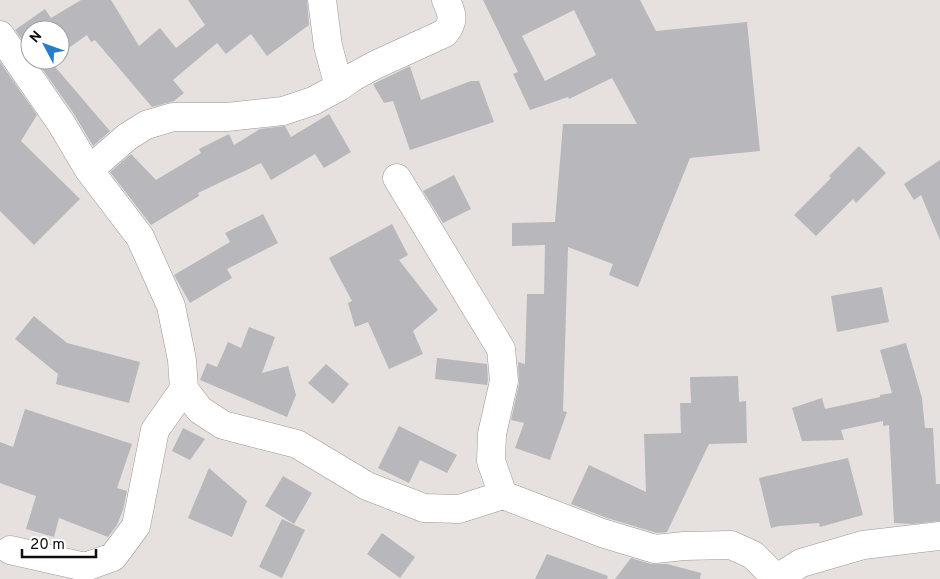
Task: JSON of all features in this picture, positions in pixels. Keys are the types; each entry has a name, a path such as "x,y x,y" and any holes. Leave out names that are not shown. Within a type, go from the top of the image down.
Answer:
{"street":[{"path":"322,0 328,46 339,87"},
{"path":"89,170 127,137 146,126 173,117 227,117 283,111 312,101 375,65 445,33 450,26 452,13 446,0"},
{"path":"0,35 61,123 89,170 140,237 171,306 182,360 184,388 200,410 224,425 297,444 367,486 424,508 459,509 503,495 602,533 655,549 684,546 731,546 753,555 777,579 801,563 863,545 940,536"},
{"path":"397,178 501,349 504,381 492,434 490,461 503,495"},
{"path":"10,550 85,567 113,557 136,526 155,430 184,388"}],"building":[{"path":"81,0 111,0 139,46 160,28 176,48 205,25 188,0 307,0 309,25 267,56 251,34 226,54 217,43 173,80 184,93 174,101 152,107 95,40 91,42 87,35 70,47 70,20 29,20 45,9 51,18"},
{"path":"483,0 640,0 656,31 747,22 760,151 690,158 638,287 609,275 613,264 568,247 563,411 567,412 550,460 515,448 524,423 511,420 519,384 518,362 525,364 527,294 544,294 545,245 512,246 512,223 555,222 563,124 637,124 612,78 569,99 568,97 530,110 513,74 518,72","holes":["574,10 596,55 545,81 522,36"]},
{"path":"20,26 20,37 15,30"},
{"path":"0,62 37,115 21,141 80,199 34,245 0,211"},
{"path":"410,66 421,100 471,81 479,81 494,122 410,150 393,101 384,103 373,84"},
{"path":"43,70 58,70 110,131 93,146 74,114"},
{"path":"329,114 351,152 324,168 315,154 271,180 261,163 198,193 199,196 151,225 110,172 131,154 156,180 201,153 199,149 229,134 234,145 260,129 285,126 291,137"},
{"path":"859,146 886,173 856,203 853,199 816,236 794,215 831,178 829,176"},
{"path":"940,160 940,240 921,195 914,200 904,184"},
{"path":"454,175 471,209 443,223 423,191"},
{"path":"263,214 278,243 227,269 232,278 190,303 174,275 230,242 225,233"},
{"path":"392,224 408,255 399,260 438,310 413,331 423,354 389,369 368,322 355,327 348,303 352,301 329,258"},
{"path":"882,287 889,322 837,332 831,296"},
{"path":"34,316 67,343 140,362 129,403 56,384 58,374 15,339"},
{"path":"249,327 275,337 262,373 288,366 296,395 287,417 200,380 207,363 217,367 228,342 241,348"},
{"path":"906,343 922,398 925,428 933,428 936,484 940,484 940,521 912,524 894,523 889,425 883,426 883,421 841,430 844,440 802,441 792,408 822,398 825,409 892,393 880,350"},
{"path":"437,358 487,364 487,385 435,379"},
{"path":"326,364 349,384 333,404 308,383"},
{"path":"738,376 739,402 746,401 747,443 709,444 667,532 657,533 607,518 571,504 589,465 646,492 644,434 681,433 680,403 691,403 690,377"},
{"path":"25,409 132,444 117,488 127,491 123,510 117,525 108,537 59,518 54,537 26,529 36,496 0,483 0,442 13,447"},
{"path":"399,426 457,455 447,473 420,460 409,483 378,468"},
{"path":"183,428 205,439 190,460 172,451"},
{"path":"848,458 863,515 820,527 819,523 771,528 759,478"},
{"path":"209,468 247,501 232,537 188,518"},
{"path":"283,476 312,493 294,524 265,506"},
{"path":"282,519 305,530 282,578 259,567"},
{"path":"382,533 415,557 400,578 367,554"},
{"path":"547,554 608,576 607,579 535,579"},
{"path":"631,558 651,564 667,564 701,573 700,579 615,579"}]}
